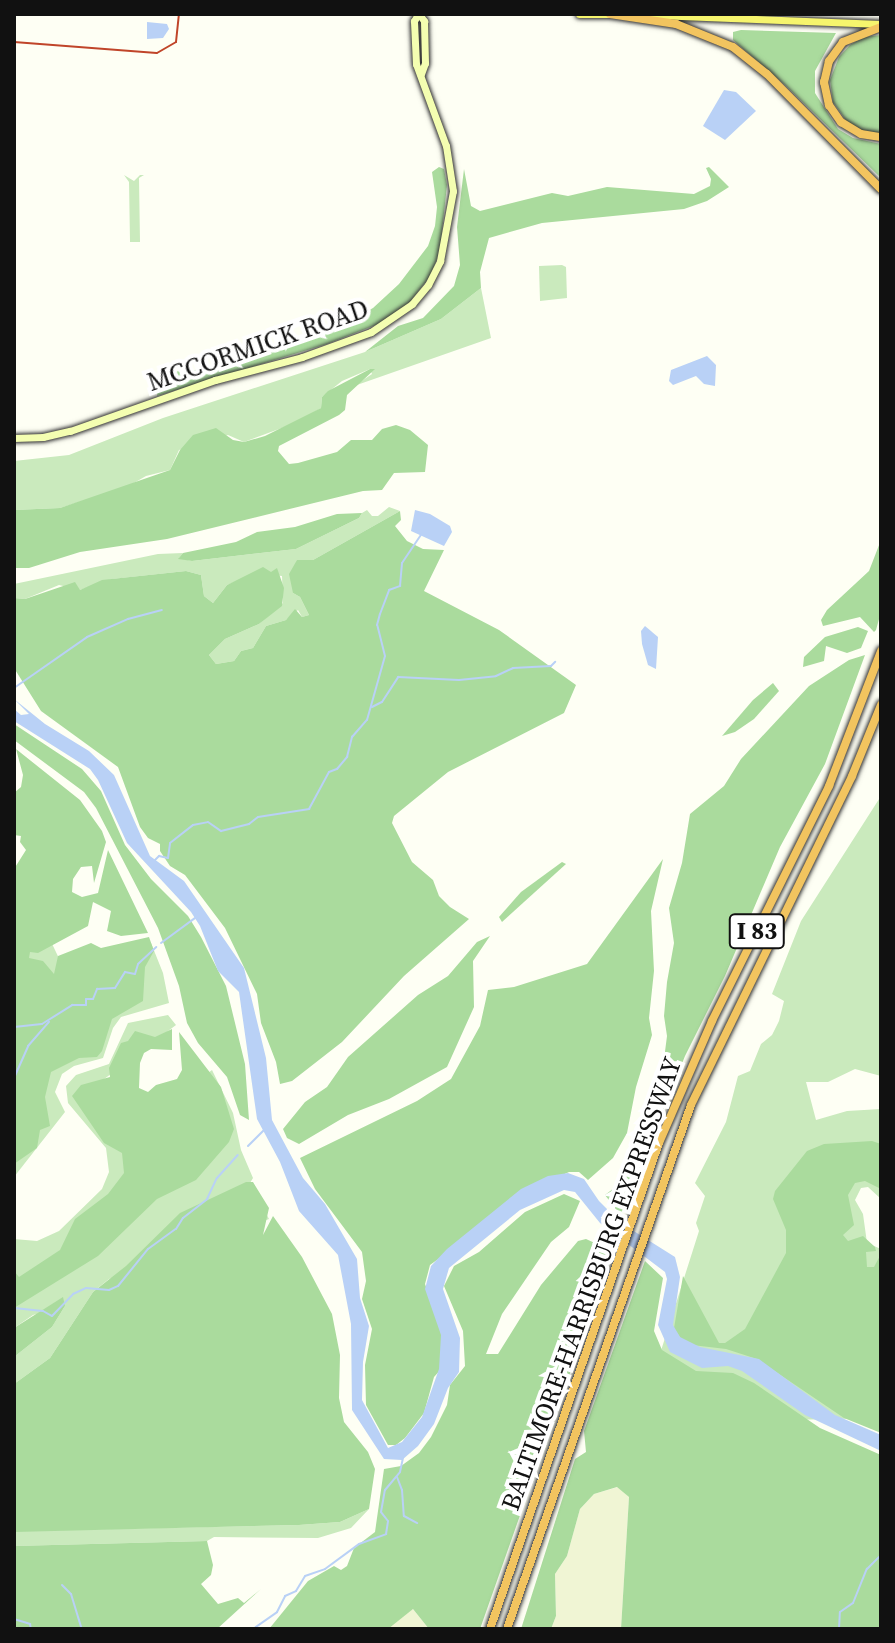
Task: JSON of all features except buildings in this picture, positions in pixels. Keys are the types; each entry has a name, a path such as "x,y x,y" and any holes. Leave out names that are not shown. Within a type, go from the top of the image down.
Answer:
{"highway":[{"path":"610,14 676,24 733,47 767,74 881,189"},
{"path":"881,25 843,42 829,61 824,82 829,105 841,122 861,134 881,137"},
{"name":"BALTIMORE-HARRISBURG EXPRESSWAY","path":"490,1629 634,1212 700,1045 837,769 881,651"},
{"name":"BALTIMORE-HARRISBURG EXPRESSWAY","path":"507,1629 647,1223 711,1059 832,818 881,705"}],"main road":[{"name":"MCCORMICK ROAD","path":"14,438 56,435 215,380 302,357 371,332 404,311 435,273 447,238 452,200 449,156 421,74 425,63 424,21 418,14"},
{"path":"579,14 881,25"}],"green space":[{"path":"733,32 836,33 815,71 815,93 838,129 853,138 881,144 881,178 784,84 733,40"},
{"path":"881,35 881,134 857,130 848,123 833,102 830,80 839,57 850,45 864,37"},
{"path":"439,167 444,169 447,185 440,250 431,275 410,302 386,321 327,344 157,396 159,373 206,369 342,325 373,308 399,284 428,246 437,207 432,172"},
{"path":"709,167 729,187 707,201 684,209 542,223 489,238 480,272 481,288 441,319 365,352 398,326 423,318 454,286 460,265 457,227 464,169 471,206 480,211 552,193 568,196 607,187 694,194 710,186 711,179 706,168"},
{"path":"124,175 134,181 140,175 144,175 139,178 140,242 130,242 129,182"},
{"path":"539,266 566,267 567,298 540,301"},
{"path":"481,288 491,338 354,386 372,374 370,369 342,381 322,397 321,408 298,422 244,442 228,435 179,450 170,470 146,476 127,487 60,508 14,510 14,461 69,455 163,418 365,352 441,319"},
{"path":"375,369 347,395 345,410 279,446 278,451 289,464 298,463 337,452 351,440 372,440 382,429 396,425 410,430 428,445 425,472 394,473 382,490 363,491 167,539 80,552 29,568 14,568 14,510 60,508 170,470 180,450 193,435 216,428 233,440 244,442 265,436 321,408 322,397 328,391"},
{"path":"389,507 400,511 313,560 297,560 293,593 300,597 309,615 302,617 298,610 286,620 266,626 253,648 241,651 234,661 216,664 209,655 225,639 259,624 283,603 282,576 256,573 227,585 213,603 204,596 201,575 186,571 112,579 80,590 59,585 25,599 14,598 14,584 158,554 183,553 179,558 192,561 296,549 359,518 367,510 372,516 378,516"},
{"path":"400,511 401,520 395,526 407,541 423,549 444,550 424,591 499,630 576,685 564,713 448,772 394,816 392,823 412,862 433,880 439,896 450,907 469,919 404,976 342,1042 292,1081 280,1084 276,1062 261,1023 257,994 225,928 185,875 170,866 160,851 160,844 148,838 140,827 118,767 41,711 14,668 14,598 25,599 75,582 80,590 102,580 186,571 201,575 204,596 213,603 227,585 263,567 271,572 277,568 284,588 282,606 259,624 225,639 209,655 216,664 234,661 241,651 253,648 266,626 286,620 295,609 302,617 309,615 300,597 293,593 289,574 297,560 313,560"},
{"path":"362,513 359,518 296,549 192,561 178,559 183,553 236,542 257,532 295,527 337,514"},
{"path":"881,540 881,612 876,630 874,632 860,617 823,626 821,620 827,610 869,571"},
{"path":"858,627 868,631 861,648 847,653 826,646 824,661 803,667 804,657 825,637"},
{"path":"865,655 825,764 780,847 725,976 685,1056 621,1216 605,1195 618,1185 638,1155 650,1103 663,1067 667,1036 664,1016 667,982 674,943 669,908 682,863 690,814 724,786 741,759 809,686 849,660"},
{"path":"773,683 779,691 754,719 735,732 722,736 753,700"},
{"path":"14,724 82,769 101,791 125,845 151,879 188,916 201,937 226,986 245,1064 249,1120 240,1115 227,1077 198,1043 187,1023 179,986 158,928 96,808 84,792 14,740"},
{"path":"16,749 80,800 102,831 106,842 94,883 92,866 81,867 73,879 72,892 82,897 98,893 108,850 148,933 121,936 107,931 111,911 93,902 88,926 38,953 30,952 29,958 43,961 54,974 58,956 91,943 101,948 149,937 154,951 145,967 143,1001 112,1019 102,1051 97,1057 79,1058 51,1072 45,1097 50,1126 40,1130 37,1148 14,1164 14,869 26,850 20,842 21,836 14,835 14,793 21,787 23,775"},
{"path":"881,796 881,1076 855,1069 828,1082 806,1082 816,1120 847,1111 881,1109 881,1199 868,1187 861,1188 855,1200 863,1214 867,1243 881,1249 881,1418 638,1423 699,1231 696,1223 705,1196 695,1183 726,1122 738,1076 750,1071 761,1044 772,1035 779,1021 784,1001 772,994 801,921"},
{"path":"663,859 651,911 654,971 649,1018 652,1035 636,1087 627,1133 613,1158 588,1180 579,1172 569,1172 537,1187 430,1265 425,1284 443,1336 443,1367 434,1377 424,1413 405,1438 396,1445 388,1445 366,1405 365,1365 372,1329 362,1299 366,1281 362,1252 315,1189 300,1158 417,1101 451,1079 480,1026 488,990 514,987 587,964"},
{"path":"562,862 566,864 502,922 499,917 521,892"},
{"path":"15,866 65,971 151,943 163,973 169,1003 121,1017 113,1028 103,1058 74,1066 62,1074 55,1092 65,1112 14,1177"},
{"path":"490,936 473,961 474,1007 447,1067 389,1099 348,1115 299,1144 287,1138 283,1129 305,1102 327,1087 348,1057 418,995 448,976 477,942"},
{"path":"168,1015 176,1025 79,1098 114,1144 212,1070 233,1113 241,1150 253,1178 250,1183 269,1219 109,1279 93,1292 50,1358 14,1384 14,1357 52,1327 65,1306 33,1315 14,1328 14,1239 37,1241 59,1231 102,1189 109,1172 106,1148 68,1103 66,1086 76,1075 109,1064 128,1023"},
{"path":"172,1029 172,1050 151,1049 144,1053 140,1063 139,1088 148,1092 156,1085 177,1079 182,1070 179,1032 221,1087 234,1129 229,1142 196,1180 157,1199 98,1256 14,1308 14,1271 19,1277 60,1250 75,1219 108,1194 124,1173 122,1153 104,1143 72,1096 81,1085 110,1077 109,1068 121,1043 128,1041 135,1031 155,1037"},
{"path":"872,1141 881,1144 881,1189 865,1181 855,1183 848,1195 854,1225 843,1235 848,1241 863,1236 875,1247 876,1251 866,1252 867,1267 874,1267 881,1254 881,1433 844,1418 757,1359 726,1349 692,1345 682,1340 674,1328 683,1276 719,1343 725,1343 745,1329 786,1253 786,1230 773,1199 775,1191 807,1151 824,1144"},
{"path":"246,1182 253,1182 269,1208 263,1235 273,1216 302,1257 332,1314 340,1355 339,1398 344,1422 368,1452 375,1469 369,1509 340,1522 299,1525 14,1532 14,1384 50,1358 93,1292 126,1266 180,1213"},
{"path":"564,1194 580,1201 569,1227 551,1242 502,1314 486,1354 498,1354 541,1285 578,1241 586,1239 608,1249 604,1278 587,1314 575,1359 480,1629 429,1629 413,1609 388,1629 269,1629 308,1581 334,1566 341,1570 347,1566 354,1548 375,1532 384,1469 401,1466 419,1453 431,1437 447,1405 450,1385 465,1366 463,1331 444,1286 454,1266 479,1252 525,1212"},
{"path":"645,1261 663,1278 654,1331 662,1350 696,1371 733,1373 754,1383 820,1428 881,1455 881,1629 621,1629 629,1497 617,1487 594,1494 580,1509 567,1556 555,1574 556,1616 551,1629 521,1629 575,1459 586,1452 584,1431"},
{"path":"63,1297 65,1306 52,1327 14,1357 14,1328"},
{"path":"618,1487 629,1497 621,1629 551,1629 556,1616 555,1574 567,1556 580,1509 594,1494"},
{"path":"369,1509 351,1528 318,1538 214,1537 207,1541 14,1546 14,1532 17,1531 299,1525 340,1522"},
{"path":"207,1541 213,1565 211,1575 201,1584 218,1604 238,1598 244,1603 261,1589 217,1629 14,1629 14,1546"},
{"path":"413,1609 429,1629 388,1629 397,1619"}],"water":[{"path":"147,22 167,24 169,29 163,38 147,39"},
{"path":"724,90 736,92 756,111 725,140 703,126"},
{"path":"707,356 716,365 715,386 704,384 696,376 673,385 669,381 671,370"},
{"path":"415,510 430,514 450,526 452,532 444,546 411,531"},
{"path":"645,626 658,637 656,669 648,665 642,644 641,631"},
{"path":"14,699 45,724 89,751 114,775 150,856 184,881 244,968 266,1058 272,1120 303,1178 325,1204 357,1259 360,1298 369,1326 363,1362 362,1400 388,1448 402,1442 422,1417 439,1369 441,1335 425,1289 431,1266 447,1249 521,1189 548,1176 568,1173 584,1179 599,1201 621,1223 675,1257 680,1277 673,1325 680,1337 700,1347 759,1359 835,1415 881,1435 881,1451 805,1415 742,1371 728,1366 702,1368 670,1352 658,1325 667,1279 665,1272 600,1223 575,1192 564,1190 520,1210 449,1268 443,1289 460,1338 459,1372 448,1388 434,1424 418,1446 402,1460 384,1459 352,1410 351,1324 338,1255 299,1211 280,1162 257,1119 239,992 218,971 191,912 127,843 90,769 14,721 14,709 21,715 29,714"}],"waterway":[{"path":"155,860 159,856 168,858 170,843 193,825 208,822 221,831 249,824 258,817 309,809 329,772 337,769 347,757 352,737 367,720 385,656 377,625 380,614 389,590 400,586 402,563 421,535"},
{"path":"14,688 87,637 128,619 162,610"},
{"path":"372,707 382,702 398,677 459,680 496,676 513,668 551,666 555,662"},
{"path":"161,943 195,918"},
{"path":"14,1027 42,1024 72,1005 86,1005 86,999 93,999 97,989 115,988 125,972 135,974 138,964 156,947"},
{"path":"14,1078 28,1046 49,1022"},
{"path":"248,1146 264,1130"},
{"path":"14,1308 43,1311 52,1316 73,1294 86,1288 109,1290 118,1286 148,1249 176,1229 183,1218 207,1199 217,1178 238,1155"},
{"path":"253,1629 277,1612 285,1596 296,1591 305,1576 325,1569 359,1544 386,1534 388,1521 381,1512 385,1490 400,1472 403,1458"},
{"path":"397,1477 402,1490 404,1516 417,1523"},
{"path":"839,1629 840,1612 853,1603 867,1569 881,1555"},
{"path":"62,1585 71,1594 82,1629"},
{"path":"14,1619 30,1624 31,1629"}],"tram line":[{"path":"14,42 157,53 176,42 179,14"}]}
